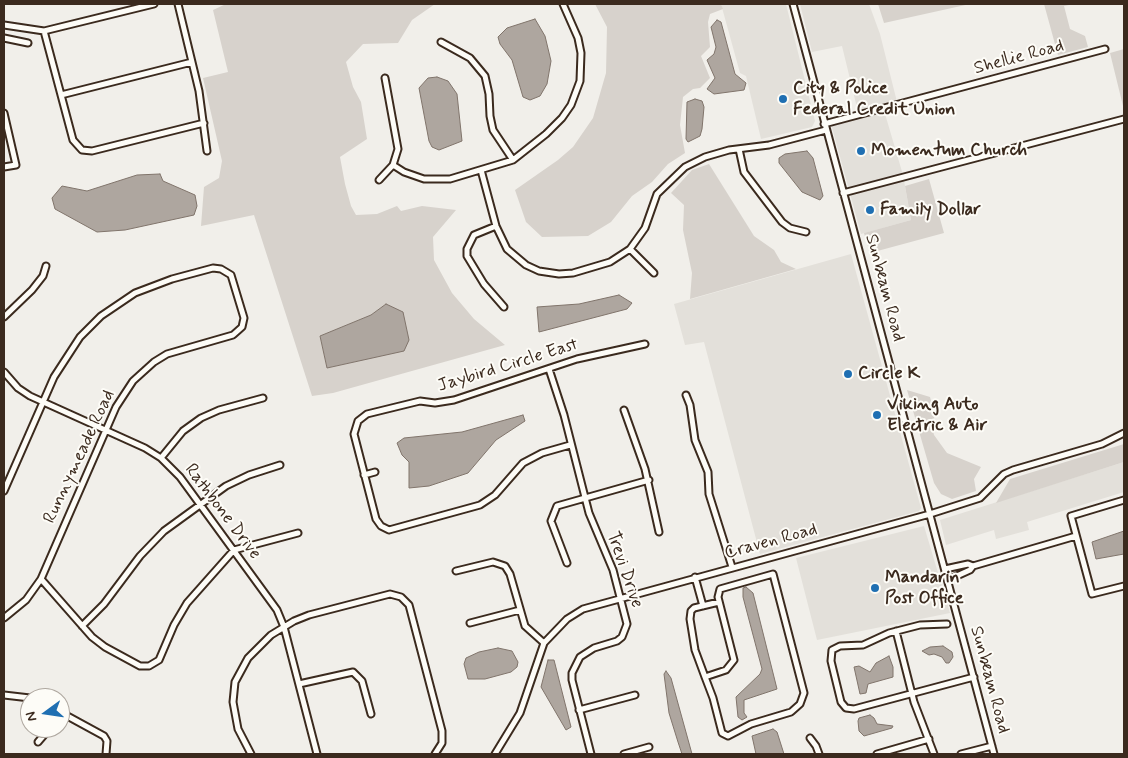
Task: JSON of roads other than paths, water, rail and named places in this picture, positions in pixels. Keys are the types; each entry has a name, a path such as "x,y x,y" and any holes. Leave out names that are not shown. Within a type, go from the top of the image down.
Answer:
{"street":[{"path":"4,25 44,31 154,4"},
{"path":"178,4 192,62 204,123 207,151"},
{"path":"393,165 414,176 436,180 450,179 513,160 529,149 562,118 576,93 580,74 581,53 578,38 563,4"},
{"name":"Sunbeam Road","path":"793,4 994,754"},
{"path":"44,31 73,140 82,150 92,152 204,123"},
{"path":"4,38 28,43"},
{"path":"441,42 470,58 485,76 490,94 490,116 493,130 513,160"},
{"name":"Shellie Road","path":"824,124 1105,49"},
{"path":"61,95 192,62"},
{"path":"379,180 393,165 398,149 398,140 385,78"},
{"path":"4,113 16,165 4,167"},
{"path":"843,193 1124,119"},
{"path":"481,170 496,226 502,240 516,258 539,270 559,274 573,273 610,262 630,249 645,228 652,205 665,185 685,167 704,157 739,148 769,145 826,130"},
{"path":"739,148 744,172 782,222 790,228 806,232"},
{"path":"496,226 474,235 466,249 467,256 484,284 504,307"},
{"path":"630,249 654,273"},
{"path":"4,317 32,290 43,276 46,266"},
{"name":"Runnymeade Road","path":"4,618 26,600 41,579 124,393 154,362 183,348 232,335 240,330 244,318 234,280 227,271 214,268 135,293 116,305 80,337 61,364 42,402"},
{"name":"Jaybird Circle East","path":"364,475 355,440 355,426 367,414 420,401 435,403 454,400 594,354 645,344"},
{"name":"Trevi Drive","path":"549,369 564,415 584,497 593,524 608,553 627,624 622,637 612,643 589,650 580,657 574,668 572,680 591,754"},
{"name":"Rathbone Drive","path":"4,372 23,392 145,448 161,458 180,477 272,601 284,627 317,754"},
{"path":"686,394 690,405 695,440 707,468 709,494 732,567"},
{"path":"161,458 183,431 201,418 219,410 263,398"},
{"path":"4,491 42,402"},
{"path":"624,410 648,480 659,532"},
{"name":"Craven Road","path":"495,754 520,713 544,643 556,629 574,614 621,597 930,514 980,498 1004,474 1102,444 1124,433"},
{"path":"375,472 364,475 376,519 381,526 393,530 480,505 495,495 523,463 542,453 570,445"},
{"path":"82,626 116,591 155,540 200,504 240,478 280,465"},
{"path":"567,563 552,526 552,515 557,506 562,503 648,480"},
{"path":"1124,500 1071,516 1092,594 1124,586"},
{"path":"41,579 82,626 105,647 145,667 155,664 159,660 174,624 187,603 234,550 298,533"},
{"path":"948,580 970,570 973,566 1076,536"},
{"path":"456,571 490,562 501,563 510,574 525,626 544,643"},
{"path":"945,569 968,564 973,566"},
{"path":"705,677 726,670 731,667 734,660 718,592 724,587 773,574 804,693 800,704 792,712 751,724 734,734 725,736 722,734 695,650 690,619 691,611 719,602"},
{"path":"695,577 703,606"},
{"path":"251,754 238,729 234,715 233,693 242,666 259,646 284,627 309,615 390,594 401,596 409,606 442,731 442,743 435,754"},
{"path":"470,623 520,610"},
{"path":"947,624 920,625 863,645 836,648 831,653 831,661 841,702 846,708 854,709 974,678"},
{"path":"896,632 912,694 934,754"},
{"path":"299,684 353,672 362,681 371,714"},
{"path":"4,695 20,697"},
{"path":"579,710 635,695"},
{"path":"70,717 104,736 107,742 106,754"},
{"path":"38,742 41,738"},
{"path":"810,738 819,754"},
{"path":"877,754 929,739"},
{"path":"961,754 992,746"},
{"path":"624,754 649,748"}],"place":[{"name":"City & Police Federal Credit Union","path":"783,99"},
{"name":"Momentum Church","path":"861,151"},
{"name":"Family Dollar","path":"870,210"},
{"name":"Circle K","path":"848,374"},
{"name":"Viking Auto Electric & Air","path":"877,415"},
{"name":"Mandarin Post Office","path":"875,588"}]}
